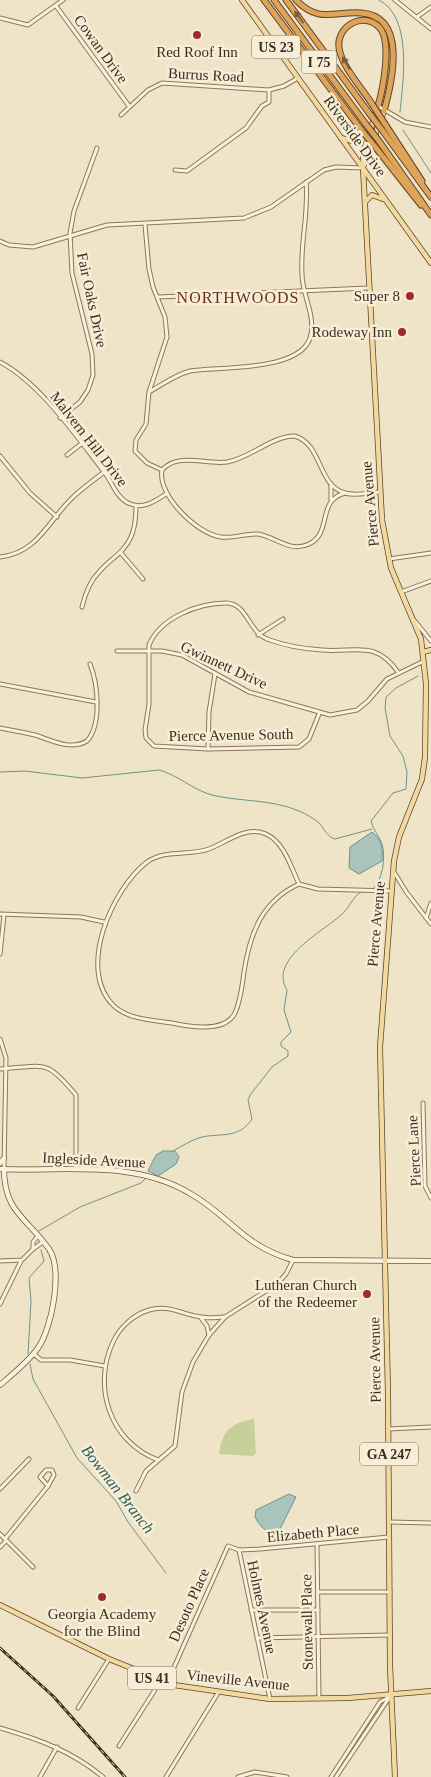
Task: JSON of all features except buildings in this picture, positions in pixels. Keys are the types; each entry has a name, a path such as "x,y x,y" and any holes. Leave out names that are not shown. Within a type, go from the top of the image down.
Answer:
{"highway":[{"path":"264,0 362,131 431,216"},
{"name":"I 75","path":"274,0 379,141 431,216"},
{"name":"I 75","path":"286,0 431,197"},
{"path":"296,0 315,13 331,16 362,13 371,15 385,24 391,35 392,59 384,111"},
{"path":"375,105 384,77 385,41 383,34 375,24 359,20 344,28 340,36 339,50 427,191"}],"main road":[{"name":"Riverside Drive","path":"242,0 431,262"},
{"name":"Pierce Avenue","path":"375,105 363,153 363,168 368,288 383,534 388,559 400,592 413,619 424,661 424,767 418,791 399,837 393,868 380,1047 390,1522 391,1695 395,1777"},
{"name":"Pierce Avenue","path":"363,168 384,111"},
{"path":"341,138 356,142 369,135"},
{"path":"365,203 372,195 386,200"},
{"path":"423,652 431,650"},
{"name":"Vineville Avenue","path":"0,1605 160,1682 218,1693 270,1699 319,1699 431,1691"}],"street":[{"path":"0,18 28,25 63,0"},
{"path":"395,0 431,29"},
{"name":"Cowan Drive","path":"56,6 129,106"},
{"path":"417,17 431,7"},
{"name":"Burrus Road","path":"121,115 148,90 162,83 269,90 284,86 298,78"},
{"path":"175,170 187,171 246,128 262,106 269,102 269,90"},
{"path":"375,105 405,122 431,127"},
{"name":"Fair Oaks Drive","path":"60,418 80,402 88,390 93,375 92,354 72,273 70,237 74,211 97,148"},
{"path":"0,241 9,245 34,247 98,227 244,218 271,207 306,182 330,168 363,168"},
{"path":"150,392 182,374 205,370 245,369 284,358 301,350 310,338 312,332 302,275 308,208 306,182"},
{"path":"145,224 149,269 165,317 167,337 150,392 146,424 136,440 135,451 147,463 162,470"},
{"path":"158,297 305,289 368,288"},
{"name":"Malvern Hill Drive","path":"0,362 28,381 104,472 120,498 136,506"},
{"path":"295,436 313,449 331,484 330,501 326,510 323,528 318,538 308,545 296,547 257,534 222,537 208,533 186,516 166,494 162,484 162,470 170,462 177,460 214,463 240,459 282,438 295,436"},
{"path":"67,455 81,444"},
{"path":"0,456 30,493 56,516"},
{"path":"0,557 14,554 33,544 71,500 104,472"},
{"path":"331,484 346,493"},
{"path":"330,501 346,493 381,492"},
{"path":"82,607 87,590 94,578 121,553 133,532 136,506 150,504 166,494"},
{"path":"121,553 143,579"},
{"path":"388,559 431,553"},
{"path":"400,592 431,581"},
{"path":"149,650 152,637 166,623 187,612 220,604 231,604 239,608 258,635 307,648 370,650 384,656 398,672"},
{"path":"258,635 283,619"},
{"path":"413,619 431,641"},
{"name":"Gwinnett Drive","path":"117,652 149,650 182,655 249,692 319,714"},
{"name":"Pierce Avenue South","path":"149,650 149,704 145,730 150,743 159,747 208,749 299,747 309,739 319,714"},
{"path":"319,714 339,715 357,710 368,701 378,687 398,672 424,661"},
{"path":"0,728 34,735 58,744 82,744 87,741 92,732 96,702 96,686 90,664"},
{"path":"208,749 209,712 215,674"},
{"path":"0,684 96,702"},
{"path":"299,884 276,840 263,833 248,832 206,850 153,859 135,875 104,922 98,950 98,968 103,990 114,1007 140,1018 176,1024 212,1026 232,1019 239,1006 247,959 264,912 278,895 299,884 318,889 391,891"},
{"path":"393,868 395,876 431,924"},
{"path":"426,918 431,902"},
{"path":"0,954 2,914 81,917 104,922"},
{"path":"0,1039 6,1051 4,1158 2,1169 8,1199 53,1257 56,1275 48,1330 34,1354 0,1385"},
{"path":"0,1069 47,1067 60,1076 76,1095 76,1169"},
{"name":"Pierce Lane","path":"423,1103 424,1186 431,1198"},
{"path":"0,1163 4,1158"},
{"name":"Ingleside Avenue","path":"2,1169 76,1169 132,1172 164,1180 192,1194 253,1244 293,1260 431,1261"},
{"path":"33,1249 34,1242 38,1236"},
{"path":"0,1304 22,1260 43,1242"},
{"path":"0,1261 22,1260"},
{"path":"136,1491 146,1471 175,1446 182,1392 193,1362 209,1335 225,1317 277,1284 286,1274 293,1260"},
{"path":"0,1292 5,1294"},
{"path":"158,1460 136,1448 118,1427 108,1409 105,1395 104,1366 110,1350 121,1329 148,1310 166,1308 201,1317 225,1317"},
{"path":"201,1317 207,1326 209,1335"},
{"path":"34,1354 41,1360 80,1361 104,1366"},
{"path":"388,1429 431,1427"},
{"path":"0,1490 29,1459"},
{"path":"0,1547 48,1486 54,1475 52,1470 49,1469 43,1472 40,1477 48,1486"},
{"path":"390,1522 431,1523"},
{"path":"0,1534 33,1568"},
{"name":"Elizabeth Place","path":"239,1550 389,1538"},
{"name":"Stonewall Place","path":"317,1544 319,1699"},
{"name":"Desoto Place","path":"167,1683 228,1546 239,1550"},
{"name":"Holmes Avenue","path":"239,1550 270,1699"},
{"path":"318,1592 390,1592"},
{"path":"251,1610 318,1610"},
{"path":"257,1638 390,1634"},
{"path":"78,1708 109,1659"},
{"path":"119,1746 160,1682"},
{"path":"166,1777 218,1693"},
{"path":"331,1777 380,1702 391,1695"},
{"path":"336,1777 391,1695"},
{"path":"0,1728 57,1747 83,1762 103,1777"},
{"path":"40,1777 57,1747"},
{"path":"238,1777 255,1772 287,1777"}],"green space":[{"path":"254,1419 256,1453 253,1456 219,1454 222,1439 229,1429 239,1423"}],"water":[{"path":"372,832 378,838 381,845 382,861 359,874 349,868 350,847"},
{"path":"163,1151 175,1151 179,1157 176,1164 158,1176 148,1171 156,1155"},
{"path":"289,1494 296,1497 280,1529 272,1532 265,1530 255,1517 256,1510"}],"waterway":[{"path":"379,0 390,8 397,20 401,35 404,68 400,112"},
{"path":"403,130 431,173"},
{"name":"Bowman Branch","path":"372,890 379,881 384,855 382,844 371,821 393,793 406,789 407,772 403,756 390,736 385,708 386,697 396,688 418,676"},
{"path":"0,772 25,771 82,778 159,770 173,775 205,793 278,804 299,811 317,821 335,839 372,829"},
{"name":"Bowman Branch","path":"173,1151 190,1141 202,1137 229,1134 241,1130 252,1119 248,1100 250,1095 272,1067 288,1056 288,1051 281,1046 281,1042 291,1032 284,1010 287,990 283,979 285,968 300,948 344,912 361,892"},
{"name":"Bowman Branch","path":"39,1231 80,1207 141,1183 147,1177"},
{"name":"Bowman Branch","path":"28,1354 31,1301 29,1278 44,1261 41,1250"},
{"name":"Bowman Branch","path":"30,1364 33,1379 77,1458 116,1501 128,1522 166,1573"}],"railway":[{"path":"0,1648 53,1696 125,1777"}],"place":[{"name":"Red Roof Inn","path":"197,35"},
{"name":"Super 8","path":"410,296"},
{"name":"Rodeway Inn","path":"402,332"},
{"name":"Lutheran Church of the Redeemer","path":"367,1294"},
{"name":"Georgia Academy for the Blind","path":"102,1597"}],"district":[{"name":"NORTHWOODS","path":"238,297"}]}
